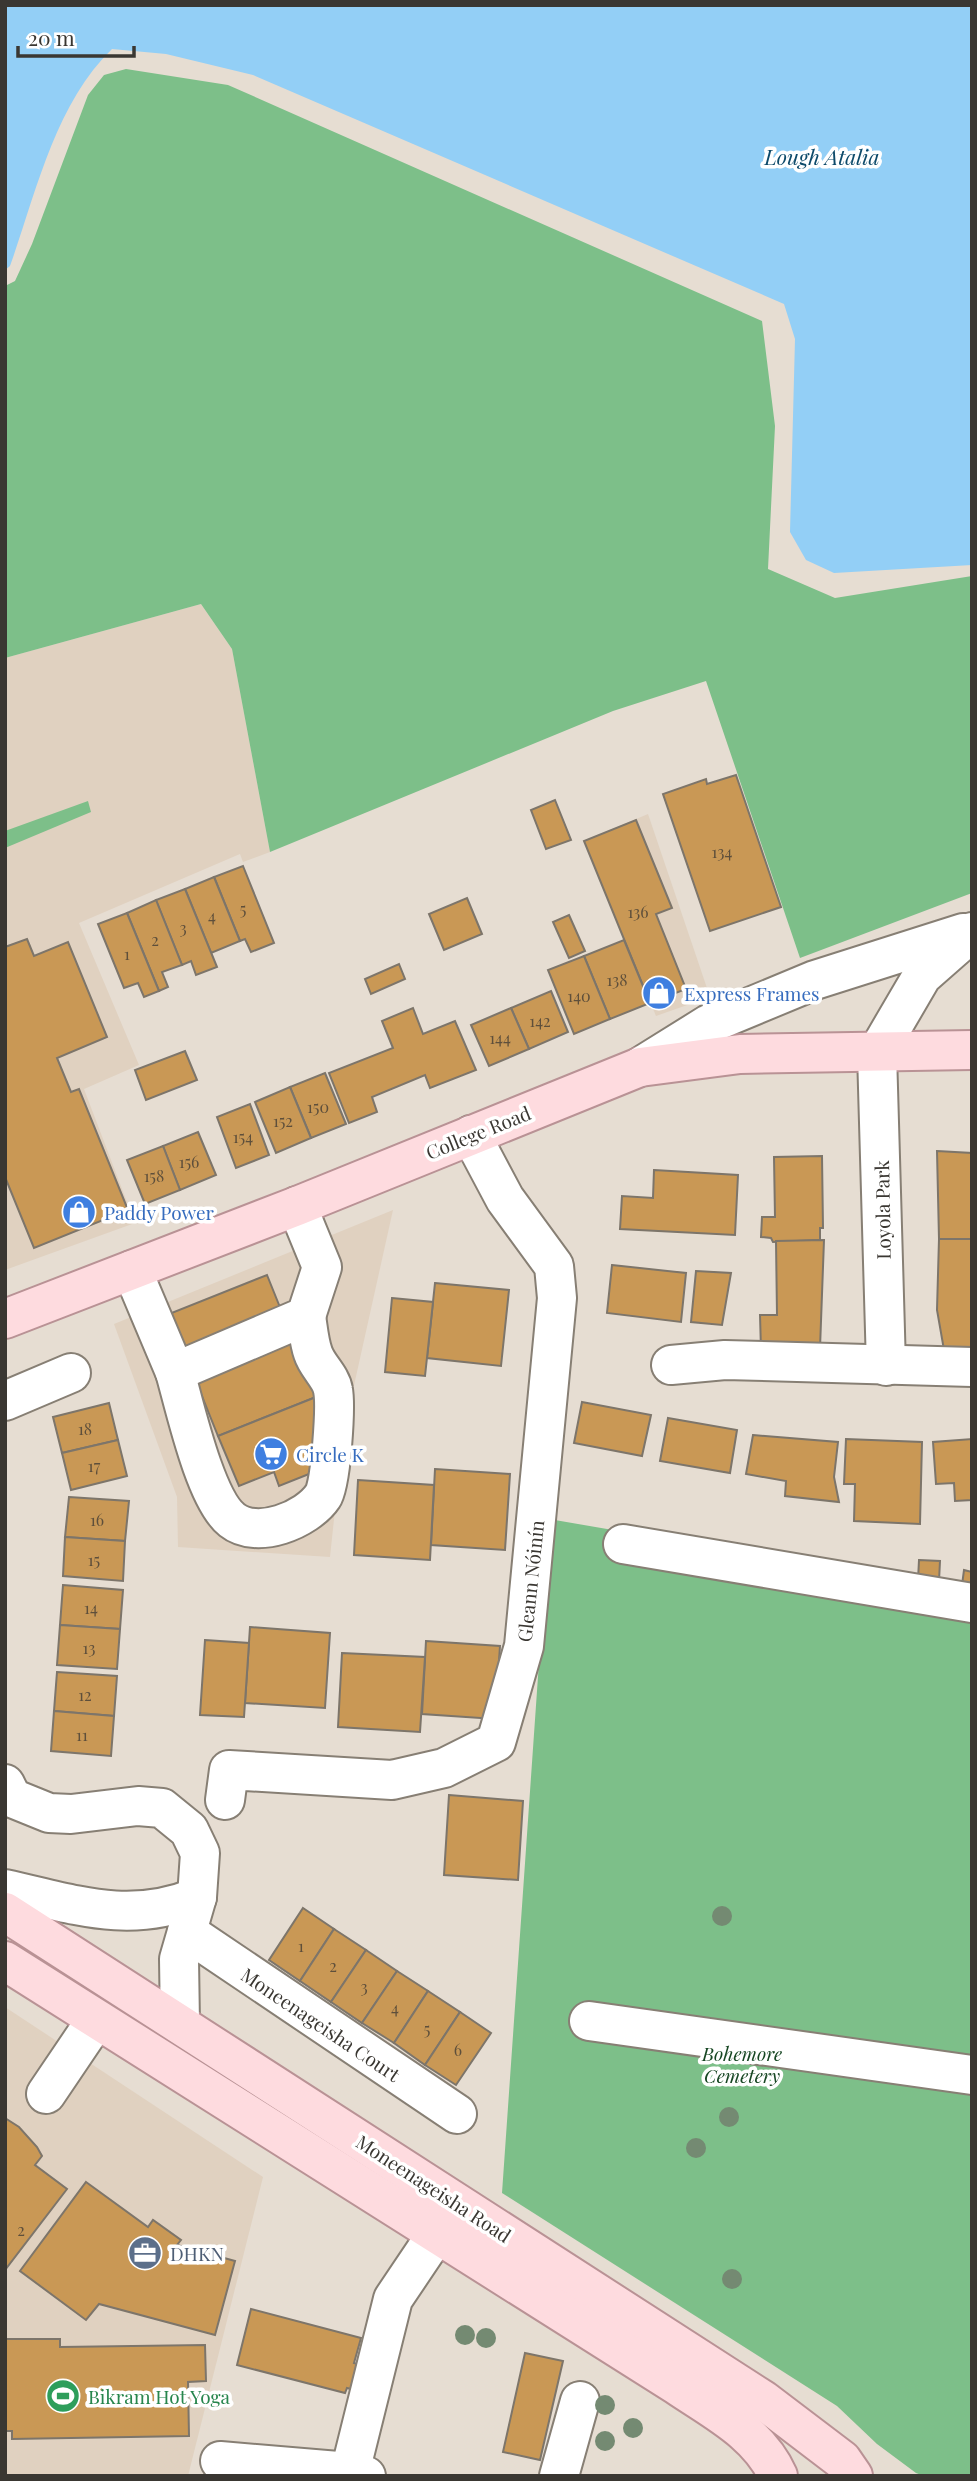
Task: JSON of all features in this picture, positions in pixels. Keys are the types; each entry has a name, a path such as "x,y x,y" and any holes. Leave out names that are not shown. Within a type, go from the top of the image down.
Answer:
{"main road":[{"name":"College Road","path":"5,1319 297,1206 640,1067 740,1054 972,1050"},
{"name":"Moneenageisha Road","path":"5,1912 763,2400 842,2460 853,2476"},
{"name":"Moneenageisha Road","path":"5,1961 733,2423 765,2449 778,2476"}],"street":[{"path":"877,1053 922,976 972,931"},
{"path":"640,1067 709,1024 815,980 875,959 972,931"},
{"name":"Loyola Park","path":"877,1053 886,1366"},
{"name":"Gleann Nóinín","path":"225,1800 229,1770 392,1780 444,1768 496,1742 524,1646 557,1298 554,1266 505,1199 471,1135"},
{"path":"132,1270 175,1372 218,1503 233,1522 252,1527 269,1528 291,1520 307,1511 324,1495 332,1447 333,1389 313,1353 306,1316 322,1267 297,1206"},
{"path":"175,1372 306,1316"},
{"path":"671,1365 725,1360 972,1367"},
{"path":"5,1401 71,1373"},
{"path":"623,1544 972,1603"},
{"path":"5,1784 12,1798 49,1814 138,1806 162,1808 189,1830 200,1853 192,1914 177,1977 180,2024"},
{"path":"5,1889 83,1906 139,1913 168,1909 192,1914"},
{"name":"Moneenageisha Court","path":"192,1914 457,2114"},
{"path":"46,2094 96,2020"},
{"path":"589,2021 972,2074"},
{"path":"220,2461 358,2474 393,2299 436,2235"},
{"path":"559,2476 580,2401"}],"shaded area":[{"path":"201,604 232,649 270,852 243,862 240,854 79,923 139,1065 84,1089 135,1223 5,1270 5,658"},
{"path":"648,814 710,997 656,1016 584,841"},
{"path":"393,1210 343,1435 330,1557 178,1547 177,1497 114,1324"},
{"path":"5,2007 263,2177 188,2476 5,2476"}],"green space":[{"path":"126,69 228,85 762,321 775,426 768,569 835,598 972,576 972,893 800,958 706,681 613,711 270,852 232,649 201,604 5,658 5,286 15,281 32,244 88,95 104,75"},
{"path":"88,801 91,812 5,848 5,831"},
{"name":"Bohemore Cemetery","path":"549,1519 972,1592 972,2476 924,2476 916,2473 877,2444 837,2406 502,2193"}],"water":[{"name":"Lough Atalia","path":"5,5 972,5 972,565 834,573 806,560 790,532 795,339 784,304 253,75 166,54 112,49 92,71 62,123 49,151 10,266 5,270"}],"building":[{"path":"736,775 781,907 710,931 663,794 706,779 707,784"},
{"path":"555,800 571,840 546,849 531,810"},
{"path":"636,820 672,908 656,914 686,989 650,1003 584,841"},
{"path":"243,866 274,943 251,952 245,939 240,941 214,877"},
{"path":"214,877 240,941 211,953 185,889"},
{"path":"185,889 217,967 196,975 191,961 182,965 156,900"},
{"path":"467,898 482,934 444,950 429,914"},
{"path":"156,900 182,965 162,972 168,987 159,991 127,913"},
{"path":"127,913 159,991 144,997 138,983 124,988 98,924"},
{"path":"569,915 585,951 569,958 553,922"},
{"path":"27,939 34,956 68,942 107,1037 57,1058 71,1092 79,1089 128,1210 34,1248 5,1177 5,947"},
{"path":"624,940 650,1003 610,1019 584,956"},
{"path":"584,956 610,1019 574,1034 548,970"},
{"path":"399,964 405,979 371,994 365,979"},
{"path":"551,991 568,1032 529,1049 511,1008"},
{"path":"413,1008 423,1034 455,1021 476,1070 430,1088 425,1075 372,1097 377,1112 349,1123 329,1073 393,1048 382,1021"},
{"path":"511,1008 529,1049 489,1066 471,1025"},
{"path":"185,1051 197,1080 146,1100 135,1070"},
{"path":"325,1073 346,1124 311,1138 290,1087"},
{"path":"290,1087 311,1138 276,1153 255,1102"},
{"path":"250,1104 269,1155 236,1168 217,1117"},
{"path":"198,1132 216,1175 180,1190 163,1146"},
{"path":"163,1146 180,1190 145,1204 127,1160"},
{"path":"937,1151 972,1153 972,1239 939,1239"},
{"path":"822,1156 823,1228 820,1228 820,1240 773,1242 771,1238 761,1237 762,1217 775,1217 774,1157"},
{"path":"654,1170 738,1175 735,1235 620,1229 622,1196 653,1198"},
{"path":"939,1239 972,1239 972,1348 944,1350 937,1310"},
{"path":"824,1240 820,1348 761,1350 760,1315 777,1315 776,1241"},
{"path":"612,1265 686,1273 681,1322 607,1313"},
{"path":"696,1271 731,1273 722,1325 691,1322"},
{"name":"Circle K","path":"267,1275 316,1397 218,1436 169,1314"},
{"path":"435,1283 509,1290 501,1366 427,1358"},
{"path":"392,1298 433,1302 425,1376 385,1372"},
{"name":"Circle K","path":"316,1397 314,1472 279,1486 274,1472 239,1486 218,1436"},
{"path":"582,1402 651,1415 642,1456 574,1443"},
{"path":"109,1403 118,1440 62,1453 53,1417"},
{"path":"668,1418 737,1430 730,1473 660,1461"},
{"path":"753,1435 838,1442 834,1477 839,1502 785,1496 786,1481 746,1474"},
{"path":"846,1439 922,1442 920,1524 854,1521 855,1484 844,1484"},
{"path":"972,1439 972,1500 955,1501 954,1483 936,1484 933,1442"},
{"path":"118,1440 127,1476 71,1490 62,1453"},
{"path":"435,1469 510,1474 505,1550 431,1545"},
{"path":"358,1480 434,1485 430,1560 354,1555"},
{"path":"69,1497 129,1501 125,1541 65,1537"},
{"path":"65,1537 125,1541 123,1581 63,1576"},
{"path":"919,1560 940,1561 939,1581 918,1580"},
{"path":"964,1570 972,1572 972,1586 962,1585"},
{"path":"63,1585 123,1590 120,1629 60,1625"},
{"path":"60,1625 120,1629 117,1669 57,1665"},
{"path":"250,1627 330,1633 325,1708 245,1703"},
{"path":"205,1640 249,1643 244,1717 200,1715"},
{"path":"426,1641 500,1646 495,1719 422,1714"},
{"path":"342,1653 425,1657 420,1732 338,1727"},
{"path":"57,1672 117,1676 114,1716 54,1711"},
{"path":"54,1711 114,1716 111,1756 51,1751"},
{"path":"449,1795 523,1801 518,1880 444,1875"},
{"path":"303,1908 334,1929 300,1981 269,1960"},
{"path":"334,1929 366,1950 331,2002 300,1981"},
{"path":"366,1950 397,1971 362,2023 331,2002"},
{"path":"397,1971 428,1991 394,2043 362,2023"},
{"path":"428,1991 460,2012 425,2065 394,2043"},
{"path":"460,2012 491,2033 456,2085 425,2065"},
{"path":"5,2118 19,2127 37,2147 42,2156 35,2165 67,2189 5,2270"},
{"path":"86,2182 148,2227 153,2220 181,2240 177,2245 235,2261 215,2335 99,2304 86,2320 20,2271"},
{"path":"251,2309 361,2338 354,2363 365,2366 358,2391 347,2388 345,2393 237,2365"},
{"path":"5,2339 60,2339 60,2347 205,2345 206,2381 188,2382 189,2436 12,2439 12,2431 5,2431"},
{"path":"525,2353 563,2361 540,2460 503,2452"}],"place":[{"name":"Express Frames","path":"659,993"},
{"name":"Paddy Power","path":"79,1212"},
{"name":"Circle K","path":"271,1454"},
{"name":"DHKN","path":"145,2253"},
{"name":"Bikram Hot Yoga","path":"63,2396"}]}
